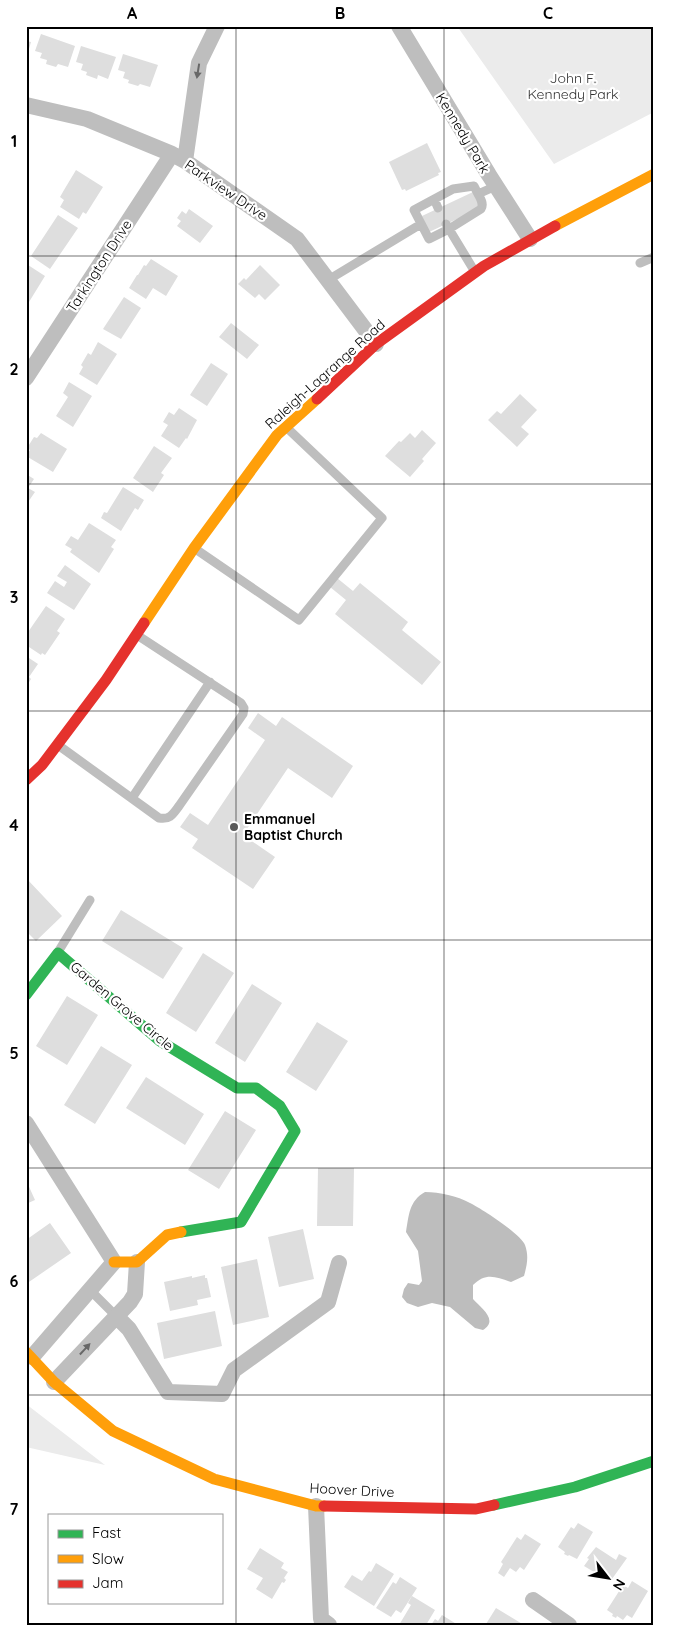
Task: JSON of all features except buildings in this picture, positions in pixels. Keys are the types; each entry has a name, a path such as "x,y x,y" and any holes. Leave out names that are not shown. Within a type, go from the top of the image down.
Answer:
{"street":[{"name":"Tarkington Drive","path":"26,378 178,158 198,63 217,26"},
{"name":"Kennedy Park","path":"399,26 530,239"},
{"name":"Parkview Drive","path":"26,105 87,119 178,158 298,239 376,344"},
{"name":"Raleigh-Lagrange Road","path":"26,780 42,765 106,680 194,548 277,435 376,344 475,272 530,239 654,174"},
{"name":"Garden Grove Circle","path":"26,995 58,952 160,1041 237,1088 256,1088 280,1106 295,1132 241,1222 167,1234 137,1262"},
{"path":"26,1123 114,1262"},
{"path":"29,1354 114,1262 137,1262 135,1294 117,1317 54,1382"},
{"path":"117,1317 129,1329 168,1392 222,1394 234,1370 328,1302 339,1263"},
{"name":"Hoover Drive","path":"29,1354 54,1382 113,1431 214,1479 316,1506 476,1509 576,1487 654,1461"},
{"path":"316,1506 321,1619 329,1625"},
{"path":"533,1600 570,1625"}],"lane":[{"path":"474,186 478,194 483,206 481,209 447,226 429,239 414,210 452,189 474,186"},
{"path":"478,194 496,186"},
{"path":"452,189 458,200"},
{"path":"434,199 438,208"},
{"path":"328,280 421,224"},
{"path":"447,226 475,272"},
{"path":"640,263 654,257"},
{"path":"194,548 299,620 382,518 286,427"},
{"path":"57,744 159,818 166,819 172,815 243,714 244,708 241,703 136,634"},
{"path":"132,798 210,682"},
{"path":"58,952 90,900"},
{"path":"90,1290 117,1317"}],"green space":[{"name":"John F. Kennedy Park","path":"457,26 654,26 654,112 554,164"},
{"path":"26,1404 105,1465 26,1447"}],"shaded area":[{"path":"425,1192 448,1195 470,1203 509,1228 525,1245 527,1260 524,1276 511,1282 496,1277 487,1277 482,1278 473,1285 473,1299 489,1318 487,1326 483,1330 475,1328 450,1307 432,1303 418,1307 407,1303 402,1297 408,1283 419,1285 422,1281 418,1251 406,1232 413,1204"}],"traffic: fast":[{"path":"26,995 58,953 160,1041 237,1088 256,1088 280,1106 295,1131 241,1222 181,1232"},
{"path":"494,1505 575,1487 654,1461"}],"traffic: slow":[{"path":"555,226 654,174"},
{"path":"144,623 194,548 277,435 317,399"},
{"path":"114,1262 137,1262 167,1235 181,1232"},
{"path":"26,1352 54,1382 113,1431 214,1479 316,1506 324,1506"}],"traffic: jam":[{"path":"317,399 376,344 484,266 555,226"},
{"path":"26,780 42,765 106,680 144,623"},
{"path":"324,1506 476,1509 494,1505"}],"place":[{"name":"Emmanuel Baptist Church","path":"234,827"}]}
